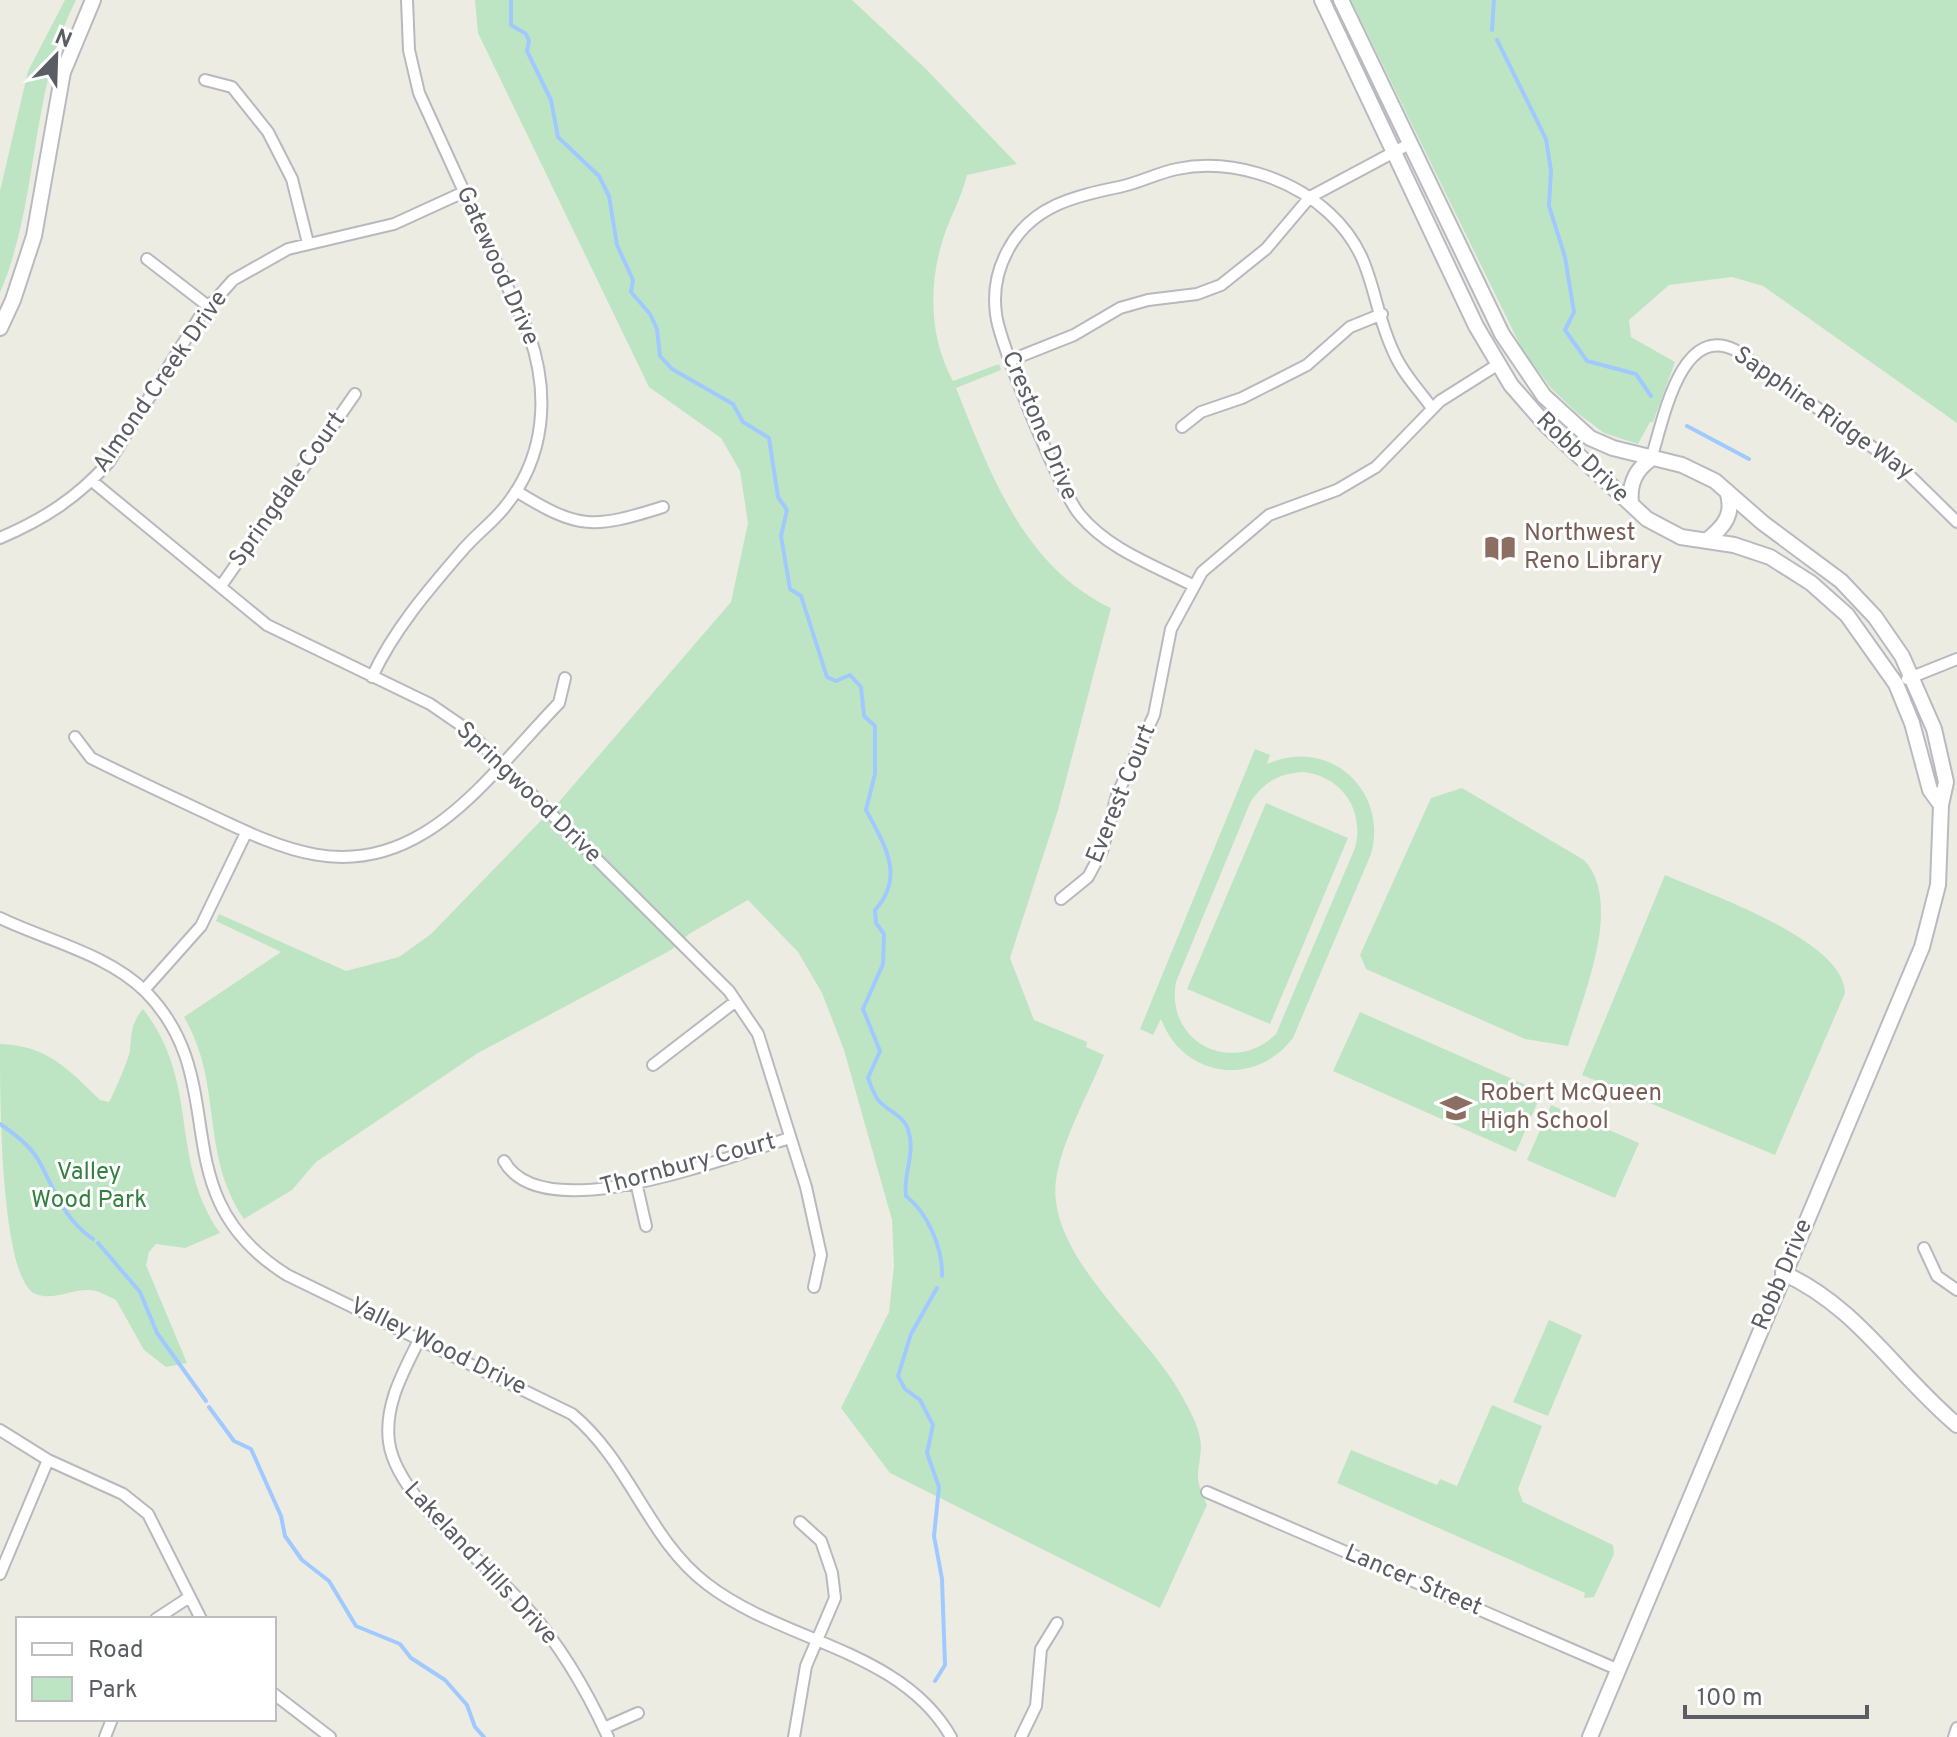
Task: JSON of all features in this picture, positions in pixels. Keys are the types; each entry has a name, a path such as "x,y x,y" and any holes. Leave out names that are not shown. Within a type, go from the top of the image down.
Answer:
{"street":[{"path":"0,328 13,300 34,236 63,72 93,0"},
{"name":"Gatewood Drive","path":"372,677 389,643 408,618 462,550 516,491 535,452 541,428 542,382 529,334 413,72 407,0"},
{"name":"Robb Drive","path":"1322,0 1497,365 1547,426 1645,518 1665,530 1770,557 1811,583 1862,631 1896,684 1912,723 1930,790 1941,805"},
{"name":"Robb Drive","path":"1341,0 1496,323 1533,382 1560,412 1590,438 1613,448 1692,468 1725,488 1770,528 1841,581 1875,617 1913,677 1934,729 1944,766 1946,789 1941,805 1940,875 1922,947 1590,1737"},
{"path":"205,80 232,87 268,132 292,179 308,243"},
{"path":"1011,360 1074,335 1120,308 1148,300 1197,294 1221,285 1266,249 1310,197 1411,143"},
{"name":"Crestone Drive","path":"1192,585 1106,539 1079,515 1055,473 996,317 997,277 1013,240 1037,217 1076,195 1198,166 1240,169 1263,175 1310,197 1330,214 1358,249 1373,281 1394,355 1432,408"},
{"name":"Almond Creek Drive","path":"0,538 51,515 92,481 109,462 208,306 249,267 308,243 394,224 464,192"},
{"path":"147,259 208,306"},
{"path":"1182,427 1201,412 1242,398 1307,365 1350,327 1382,314"},
{"name":"Sapphire Ridge Way","path":"1651,459 1677,380 1689,360 1702,348 1721,344 1735,350 1902,468 1957,522"},
{"name":"Everest Court","path":"1061,899 1088,877 1102,851 1117,795 1154,715 1171,629 1192,585 1219,555 1269,515 1337,490 1376,467 1432,408 1497,365"},
{"name":"Springdale Court","path":"221,586 355,394"},
{"path":"1631,504 1632,482 1641,466 1651,459"},
{"name":"Springwood Drive","path":"92,481 289,639 448,716 500,763 736,1001 758,1034 763,1048"},
{"path":"1706,541 1728,518 1731,509 1725,488"},
{"path":"516,491 549,512 583,523 617,521 663,507"},
{"path":"1896,684 1957,659"},
{"path":"75,737 91,758 246,833 277,847 321,857 342,858 385,851 415,838 444,819 559,703 565,678"},
{"path":"144,990 201,926 246,833"},
{"name":"Valley Wood Drive","path":"0,918 110,965 144,990 168,1019 188,1059 208,1176 226,1217 262,1257 287,1275 572,1414 606,1446 659,1532 690,1570 729,1598 898,1681 933,1712 951,1737"},
{"path":"653,1065 736,1001"},
{"name":"Thornbury Court","path":"504,1161 521,1182 545,1189 579,1192 636,1182 790,1138 763,1048"},
{"path":"790,1138 820,1237 820,1271 814,1287"},
{"path":"636,1182 646,1226"},
{"path":"1924,1248 1937,1276 1957,1290"},
{"path":"1783,1273 1815,1289 1861,1326 1955,1420"},
{"name":"Lakeland Hills Drive","path":"420,1338 389,1411 389,1443 399,1474 419,1501 529,1610 573,1671 606,1733"},
{"path":"0,1430 48,1460 123,1494 148,1514 200,1617"},
{"path":"0,1574 48,1460"},
{"name":"Lancer Street","path":"1207,1492 1619,1670"},
{"path":"794,1737 806,1666 832,1610 835,1585 821,1541 800,1522"},
{"path":"159,1617 188,1598"},
{"path":"1021,1737 1036,1706 1041,1649 1057,1623"},
{"path":"276,1696 330,1737"},
{"path":"606,1733 638,1713"},
{"path":"1954,1737 1957,1728"}],"green space":[{"path":"65,0 76,0 50,71 22,220 0,293 0,191 28,71"},
{"path":"475,0 852,0 926,69 1017,164 967,175 937,263 934,315 940,349 953,381 999,364 1001,370 956,388 982,452 1013,514 1054,568 1080,590 1111,608 1058,810 1010,958 1034,1020 1087,1042 1086,1047 1104,1055 1061,1159 1056,1203 1065,1233 1080,1261 1166,1370 1199,1434 1198,1481 1207,1505 1160,1608 890,1473 841,1408 889,1312 894,1266 892,1220 844,1050 822,993 798,952 748,900 689,934 671,950 478,1053 316,1162 292,1190 244,1219 230,1194 221,1169 204,1068 184,1017 281,952 216,921 219,914 346,971 399,957 431,934 558,803 731,602 748,523 740,471 721,438 649,387 478,33"},
{"path":"1351,0 1957,0 1957,423 1763,286 1732,277 1669,285 1629,320 1631,337 1675,362 1653,422 1650,422 1638,444 1604,433 1551,388 1523,351"},
{"path":"1255,749 1270,755 1267,764 1290,757 1312,757 1331,763 1349,774 1362,790 1371,809 1374,831 1371,854 1293,1038 1277,1054 1259,1064 1240,1070 1221,1069 1202,1064 1186,1054 1171,1039 1161,1019 1153,1035 1140,1029","holes":["1304,772 1318,775 1339,788 1348,798 1357,821 1355,848 1276,1034 1259,1046 1241,1052 1223,1052 1206,1047 1191,1036 1181,1022 1175,1003 1176,982 1250,803 1266,784 1287,774"]},
{"path":"1462,788 1584,860 1595,878 1600,900 1597,950 1568,1046 1525,1039 1366,969 1360,955 1431,798"},
{"path":"1266,803 1348,838 1270,1024 1187,989"},
{"path":"1665,875 1771,921 1823,955 1839,973 1845,993 1775,1155 1582,1075"},
{"name":"Valley Wood Park","path":"143,1009 161,1037 172,1065 194,1177 204,1205 220,1233 185,1248 156,1244 149,1252 146,1265 187,1363 166,1367 144,1350 116,1300 91,1290 54,1296 33,1293 22,1277 14,1251 4,1178 0,1044 16,1045 44,1054 67,1069 100,1100 109,1102 129,1054 134,1023"},
{"path":"1360,1012 1542,1092 1516,1152 1333,1071"},
{"path":"1551,1105 1639,1143 1615,1198 1527,1160"},
{"path":"1549,1320 1582,1335 1548,1416 1513,1402"},
{"path":"1492,1405 1542,1426 1518,1489 1523,1502 1613,1545 1614,1554 1594,1597 1584,1598 1585,1593 1337,1483 1351,1450 1437,1485 1440,1479 1457,1486"}],"waterway":[{"path":"511,0 511,25 526,34 529,41 527,51 551,100 558,137 599,176 609,196 617,245 633,280 631,292 650,314 657,329 660,356 672,369 733,404 743,422 769,438 778,497 787,510 781,536 790,589 801,596 827,677 836,681 850,675 861,687 864,716 875,726 875,774 866,810 885,848 891,872 884,897 875,910 876,923 884,934 883,964 863,1009 880,1051 868,1078 879,1101 901,1118 907,1127 911,1149 906,1196 921,1212 933,1232 940,1254 942,1276"},
{"path":"1492,30 1494,0"},
{"path":"1497,40 1546,139 1551,171 1549,206 1565,257 1574,312 1565,330 1587,361 1636,374 1651,396"},
{"path":"1687,426 1749,459"},
{"path":"0,1124 32,1152 68,1214 93,1239"},
{"path":"98,1243 140,1292 157,1333 206,1401"},
{"path":"935,1681 945,1665 942,1579 934,1536 939,1487 927,1453 933,1425 920,1400 905,1389 898,1376 911,1334 937,1288"},
{"path":"209,1407 234,1441 251,1449 281,1516 285,1536 302,1560 329,1581 356,1626 400,1644 411,1658 445,1680 467,1705 475,1727 484,1737"}],"place":[{"name":"Northwest Reno Library","path":"1500,548"},
{"name":"Robert McQueen High School","path":"1456,1108"}]}
